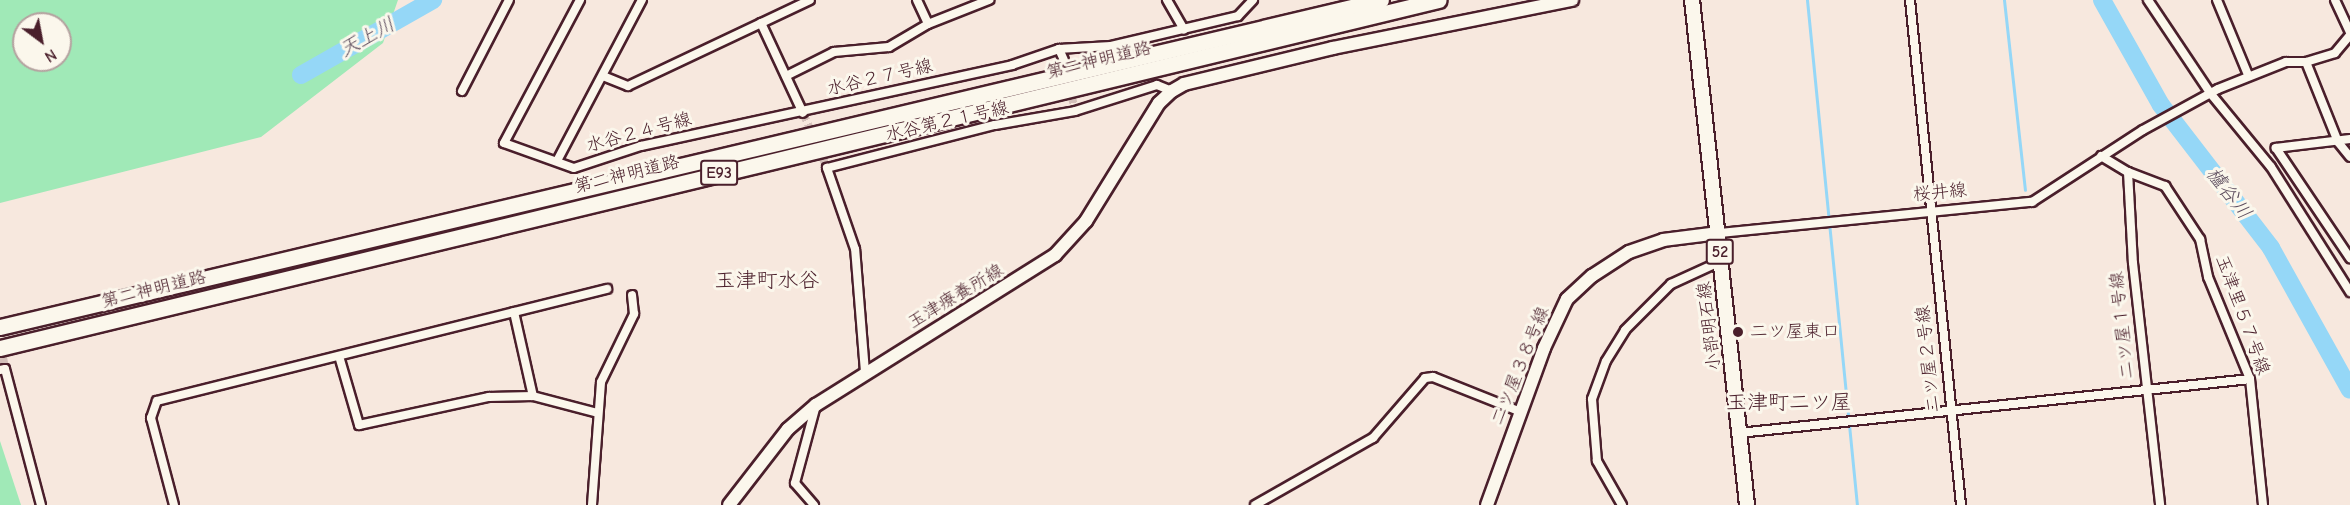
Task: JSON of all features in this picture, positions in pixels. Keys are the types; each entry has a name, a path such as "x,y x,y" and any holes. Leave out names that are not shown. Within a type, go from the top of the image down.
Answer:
{"highway":[{"name":"第二神明道路","path":"0,327 1381,0"},
{"name":"第二神明道路","path":"0,348 1438,0"}],"main road":[{"name":"小部明石線","path":"1692,0 1747,505"}],"street":[{"path":"462,91 509,0"},
{"name":"水谷２４号線","path":"580,0 504,143 558,159 574,168 641,146 803,113"},
{"path":"558,159 642,0"},
{"path":"603,76 628,86 810,0"},
{"path":"917,0 928,24"},
{"path":"786,76 834,52 889,48 928,24 989,0"},
{"path":"1167,0 1184,29"},
{"path":"1064,60 1059,49 1111,46 1238,16 1253,0"},
{"name":"玉津療養所線","path":"729,505 788,429 816,405 865,372 1055,255 1086,221 1160,103 1172,91 1184,84 1333,48 1572,0"},
{"name":"二ツ屋２号線","path":"1910,0 1929,210 1961,505"},
{"path":"2148,0 2207,96 2271,166 2350,292"},
{"path":"2217,0 2248,75"},
{"path":"2335,0 2350,33"},
{"path":"761,23 803,113"},
{"name":"桜井線","path":"1719,233 1929,210 2032,202 2143,130 2248,75 2286,62 2306,62 2336,53 2350,33"},
{"name":"水谷２７号線","path":"803,113 1012,65 1059,49"},
{"path":"2306,62 2338,142 2350,157"},
{"name":"玉津療養所線","path":"1075,111 1157,85 1172,91"},
{"name":"水谷第２１号線","path":"865,372 855,249 827,168 995,125 1075,111"},
{"path":"2350,139 2276,148 2350,258"},
{"path":"2101,156 2128,172"},
{"name":"玉津里５７号線","path":"2128,172 2165,186 2200,239 2208,278 2250,379 2263,505"},
{"name":"二ツ屋１号線","path":"2128,172 2147,390 2160,505"},
{"name":"二ツ屋３８号線","path":"1487,505 1544,348 1567,299 1592,276 1629,252 1664,240 1719,233"},
{"path":"1622,505 1597,461 1592,399 1606,361 1625,330 1671,284 1721,261"},
{"path":"174,505 151,418 157,401 607,289"},
{"path":"592,505 601,382 633,314 632,295"},
{"path":"514,312 533,396"},
{"path":"339,356 359,425 489,397 533,396 597,413"},
{"path":"3,369 41,505"},
{"path":"1255,505 1372,438 1425,378 1433,376 1521,412"},
{"path":"1739,433 2250,379"},
{"path":"814,505 795,483 816,405"}],"green space":[{"path":"0,0 398,0 383,43 261,137 0,203"},
{"path":"0,441 21,505 0,505"}],"waterway":[{"name":"天上川","path":"301,75 433,0"},
{"path":"1807,0 1857,505"},
{"path":"2004,0 2025,190"},
{"name":"櫨谷川","path":"2102,0 2161,105 2271,248 2350,390"}],"tunnel":[{"path":"1064,60 1075,111"},
{"path":"803,113 827,168"},
{"path":"1,344 5,369"}],"place":[{"name":"二ツ屋東口","path":"1738,332"}],"district":[{"name":"玉津町水谷","path":"767,280"},
{"name":"玉津町二ツ屋","path":"1789,402"}]}
